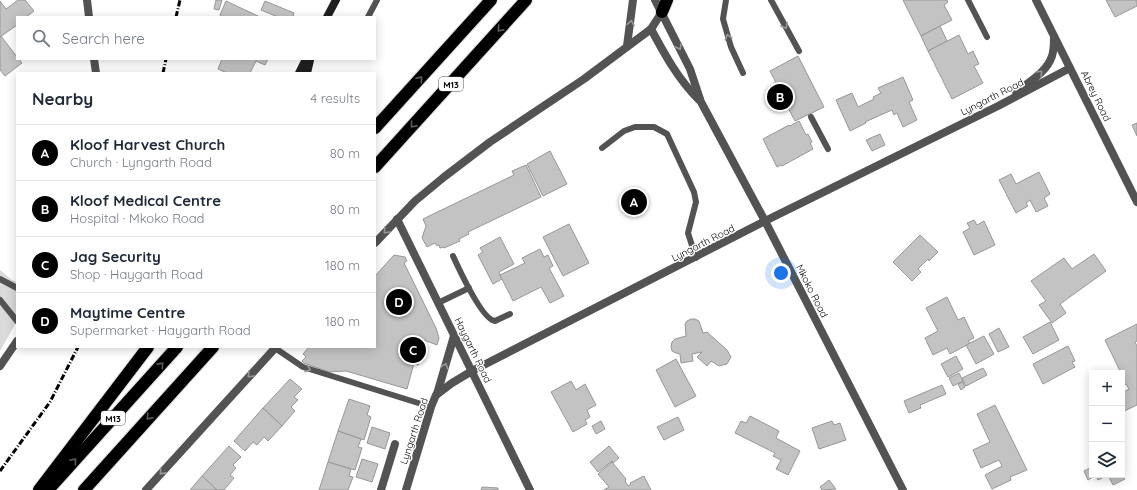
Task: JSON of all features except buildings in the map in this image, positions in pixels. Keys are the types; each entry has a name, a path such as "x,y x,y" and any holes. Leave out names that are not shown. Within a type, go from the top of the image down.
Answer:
{"highway":[{"name":"M13","path":"376,127 490,0"},
{"name":"M13","path":"376,166 526,0"},
{"path":"662,12 667,0"},
{"path":"39,490 147,348"},
{"name":"M13","path":"48,490 176,348"},
{"name":"M13","path":"84,490 212,348"}],"street":[{"path":"87,0 89,16"},
{"path":"328,16 336,0"},
{"path":"627,46 633,0"},
{"name":"Mkoko Road","path":"655,0 690,68 700,102 765,221 903,490"},
{"name":"Abrey Road","path":"1036,0 1137,202"},
{"path":"376,242 397,219 444,177 490,142 584,79 651,29 662,12"},
{"name":"Mkoko Road","path":"651,29 671,66 687,88 700,102"},
{"path":"998,106 1033,79 1048,63 1053,53 1054,35"},
{"path":"94,60 96,72"},
{"path":"300,72 306,60"},
{"path":"307,72 310,60"},
{"name":"Lyngarth Road","path":"406,490 436,395 452,383 472,371 696,258 765,221 998,106 1070,68"},
{"name":"Haygarth Road","path":"397,219 530,490"},
{"path":"436,395 454,336"},
{"path":"0,366 16,342"},
{"path":"146,490 276,348"},
{"path":"381,490 395,444"}],"lane":[{"path":"369,16 377,0"},
{"path":"726,0 723,19 731,47 743,73"},
{"path":"771,0 799,52"},
{"path":"968,0 987,37"},
{"path":"811,117 828,149"},
{"path":"602,148 624,131 635,127 654,127 667,134 694,192 696,202 688,233 696,258"},
{"path":"453,256 481,309 491,320 495,321 510,314"},
{"path":"0,279 16,287"},
{"path":"438,303 470,288"},
{"path":"0,300 16,319"},
{"path":"276,348 303,368 431,407"}],"shaded area":[{"path":"0,270 16,282 16,323 0,351"}],"railway":[{"path":"176,16 180,0"},
{"path":"163,72 166,60"},
{"path":"0,471 50,402 77,348"}],"place":[{"name":"Kloof Medical Centre","path":"780,97"},
{"name":"Kloof Harvest Church","path":"634,202"},
{"name":"Maytime Centre","path":"399,302"},
{"name":"Jag Security","path":"413,350"}]}
